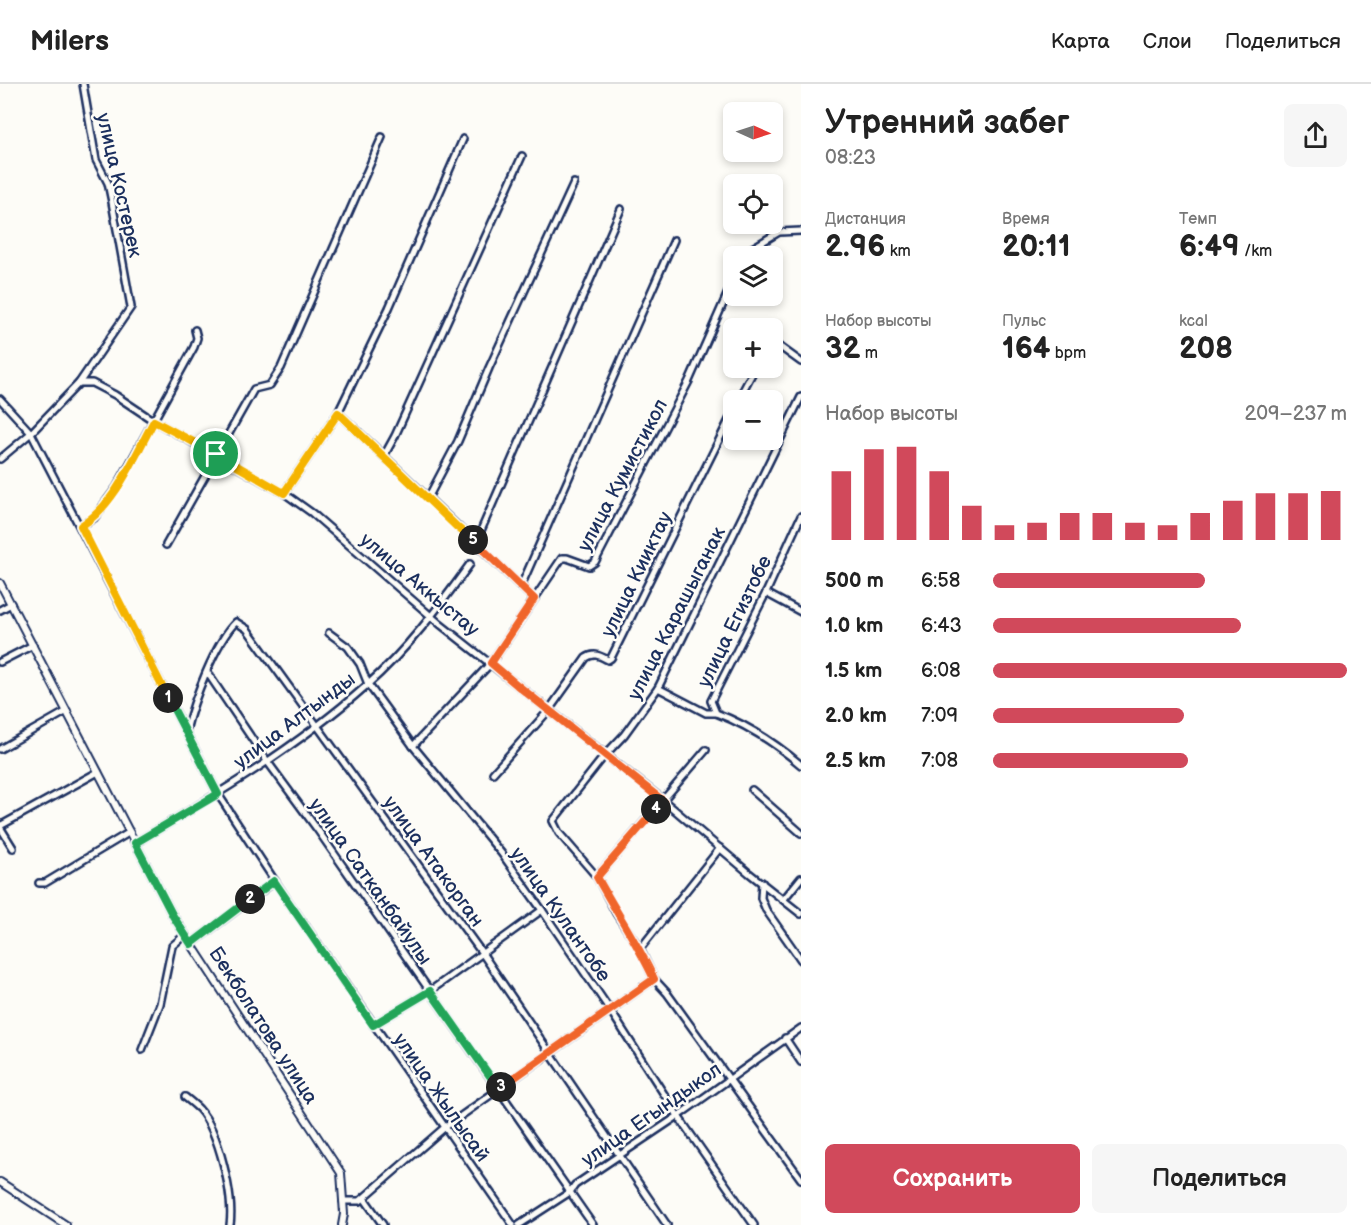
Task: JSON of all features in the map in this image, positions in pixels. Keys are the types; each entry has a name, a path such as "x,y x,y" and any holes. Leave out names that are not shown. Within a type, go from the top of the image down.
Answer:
{"street":[{"name":"улица Костерек","path":"0,459 32,433 79,382 131,307 108,183 96,160 83,84"},
{"path":"166,545 254,389 270,385 281,368 382,137"},
{"path":"284,493 338,413 394,297 463,139"},
{"path":"384,456 522,156"},
{"path":"428,498 458,441 574,183"},
{"path":"476,542 621,209"},
{"path":"755,246 779,232 801,231"},
{"path":"521,586 674,240"},
{"name":"улица Кумистикол","path":"413,746 491,663 562,558 589,566 595,562 689,381 723,304"},
{"path":"81,526 94,518 117,487 194,347 197,338 195,330"},
{"path":"783,348 801,362"},
{"name":"улица Аккыстау","path":"79,382 92,383 115,395 154,421 284,493 312,513 517,685 801,914"},
{"name":"улица Карашыганак","path":"801,397 658,688 624,735 553,820 559,833 597,877 616,913 640,949 654,979 667,993 801,1179"},
{"name":"улица Жылысай","path":"0,399 32,433 218,794 274,881 513,1225"},
{"path":"338,413 534,599"},
{"name":"улица Кииктау","path":"493,773 549,710 586,658 596,654 608,660 611,658 723,432"},
{"name":"улица Егизтобе","path":"801,516 711,701 716,713 762,736 801,765"},
{"name":"улица Алтынды","path":"135,843 218,794 319,725 368,684 433,615 470,564"},
{"name":"Бекболатова улица","path":"0,583 173,916 341,1173 344,1214 342,1225"},
{"path":"766,592 801,612"},
{"path":"0,610 11,604"},
{"name":"улица Атакорган","path":"186,731 207,672 226,631 236,622 247,629 319,725 482,953 667,1225"},
{"name":"улица Кулантобе","path":"329,633 348,647 360,664 368,684 413,746 502,854 754,1225"},
{"path":"0,662 33,645"},
{"name":"улица Сатканбайулы","path":"207,672 593,1225"},
{"path":"658,688 706,713 716,713"},
{"path":"0,749 67,711"},
{"path":"597,877 706,750"},
{"path":"13,848 0,826 98,772"},
{"path":"752,790 801,833"},
{"path":"39,882 45,883 130,832"},
{"path":"640,949 720,848"},
{"path":"784,899 801,878"},
{"path":"191,944 274,881"},
{"path":"762,882 761,898 766,910 801,960"},
{"path":"373,1025 430,991 542,910"},
{"path":"142,1050 160,1004 172,946 185,935"},
{"path":"343,1201 360,1202 444,1128 654,979"},
{"name":"улица Егындыкол","path":"519,1225 570,1192 575,1185 678,1116 801,1028"},
{"path":"785,1038 801,1062"},
{"path":"186,1097 201,1110 217,1141 228,1187 230,1225"},
{"path":"0,1182 66,1225"},
{"path":"364,1198 383,1225"}],"route":[{"path":"338,413 534,599 491,663 663,801 597,877 616,913 640,949 654,979 499,1089 430,991 373,1025 274,881 191,944 173,916 135,843 218,794 81,526 94,518 117,487 154,421 216,454 284,493 338,413"}]}
